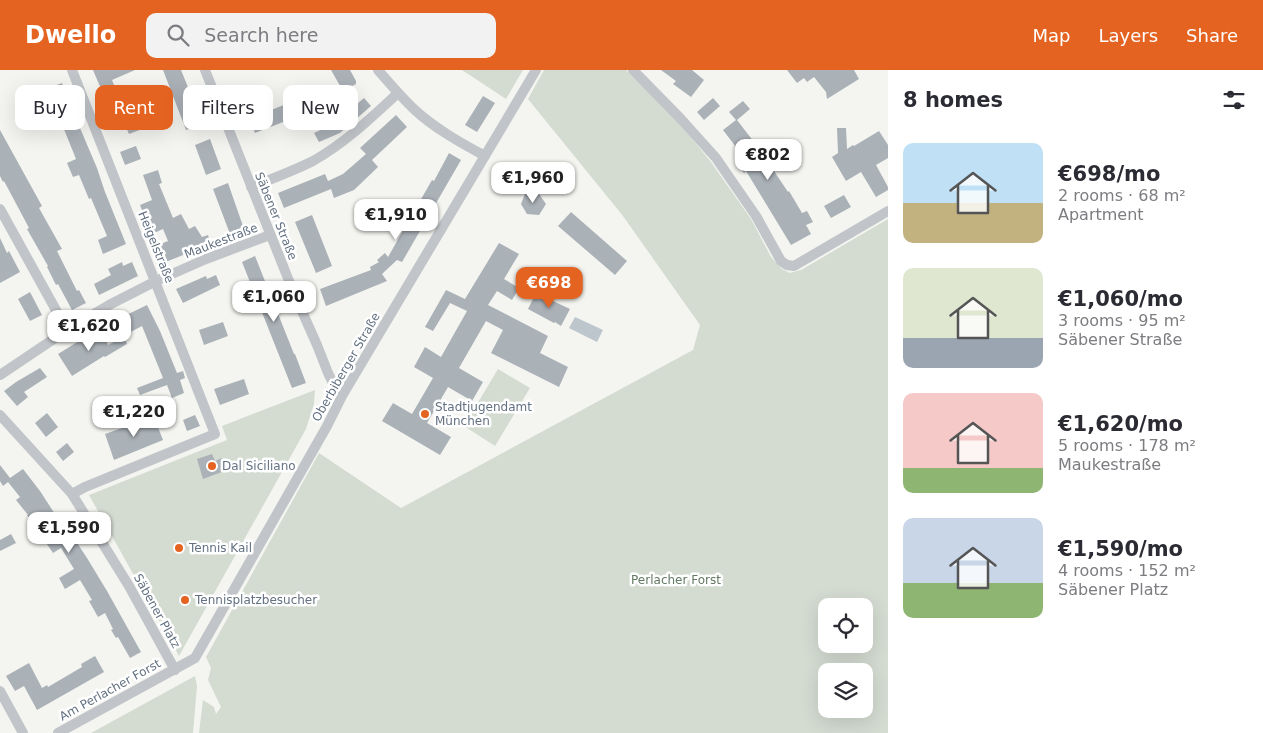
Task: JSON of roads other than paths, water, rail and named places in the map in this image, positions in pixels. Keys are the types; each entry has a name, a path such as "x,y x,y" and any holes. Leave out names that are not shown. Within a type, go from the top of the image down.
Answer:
{"street":[{"name":"Heigelstraße","path":"72,70 215,434 72,494"},
{"name":"Säbener Straße","path":"205,70 270,235 328,373 342,396"},
{"path":"378,70 416,111 430,122 485,156"},
{"name":"Oberbiberger Straße","path":"174,670 196,658 327,426 342,396 536,70"},
{"path":"633,70 716,158 756,216 782,262 787,265 794,266 888,211"},
{"path":"251,187 291,171 324,154 364,125 398,93"},
{"path":"0,209 67,330"},
{"name":"Maukestraße","path":"0,375 67,330 109,305 206,259 270,235"},
{"name":"Säbener Platz","path":"0,415 72,494 129,586 174,670"},
{"name":"Am Perlacher Forst","path":"58,733 174,670"},
{"path":"0,691 23,733"}],"place":[{"name":"Stadtjugendamt München","path":"425,414"},
{"name":"Dal Siciliano","path":"212,466"},
{"name":"Tennis Kail","path":"179,548"},
{"name":"Tennisplatzbesucher","path":"185,600"}],"park label":[{"name":"Perlacher Forst","path":"676,580"}]}
